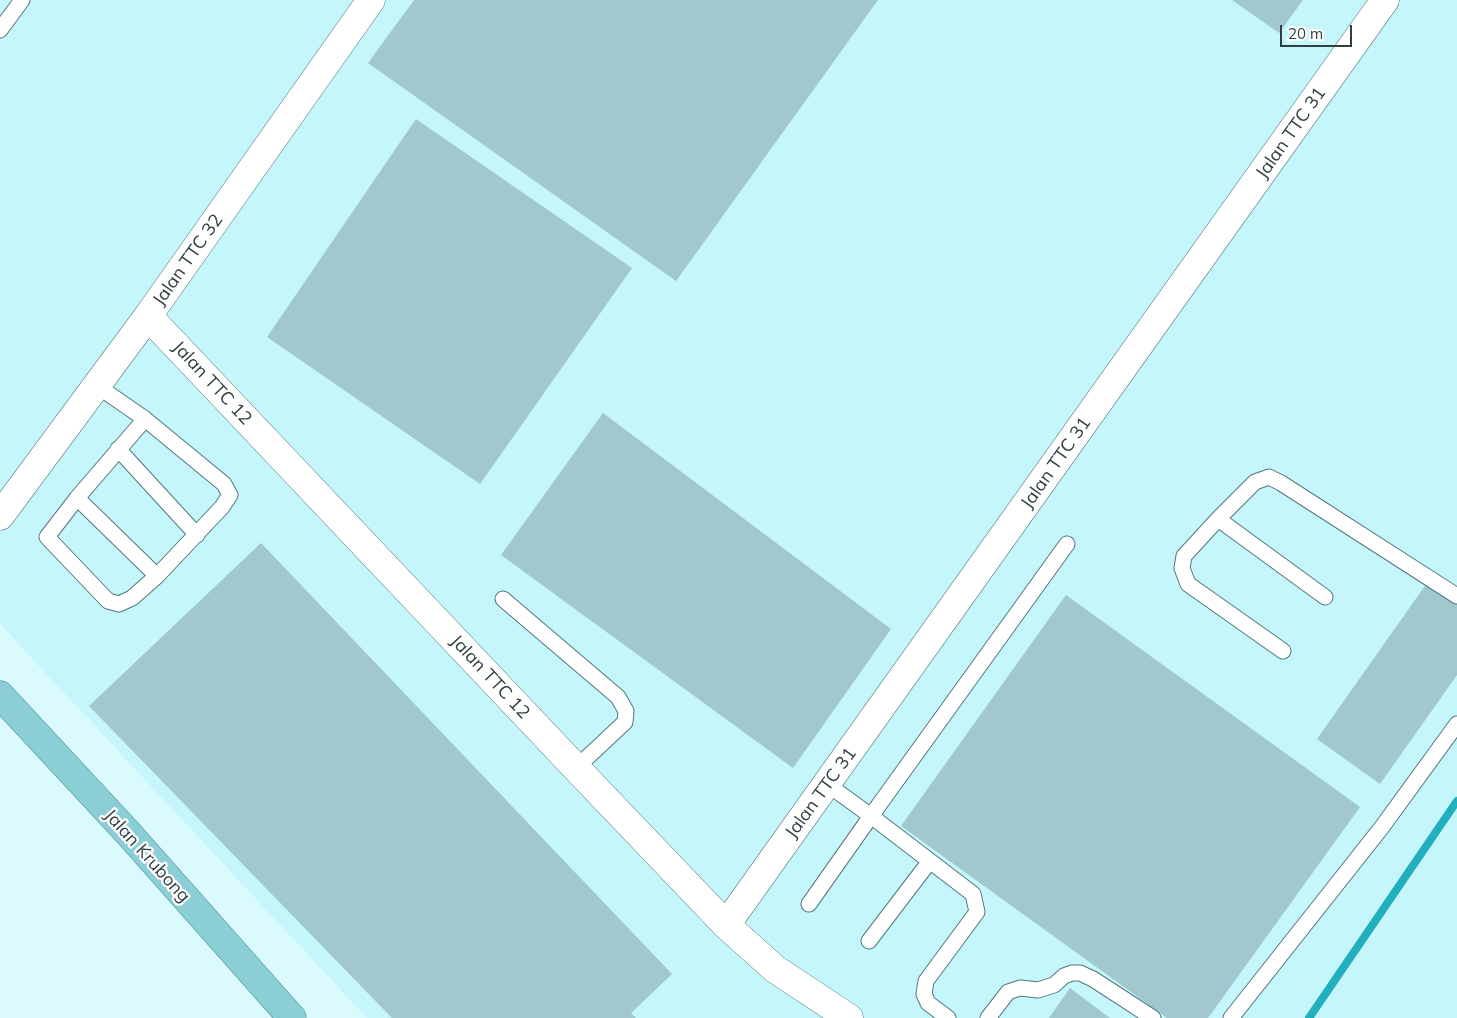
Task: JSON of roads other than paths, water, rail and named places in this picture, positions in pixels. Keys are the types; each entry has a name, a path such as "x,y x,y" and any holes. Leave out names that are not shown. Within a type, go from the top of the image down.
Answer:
{"main road":[{"name":"Jalan Krubong","path":"0,695 129,834 292,1018"}],"street":[{"name":"Jalan TTC 32","path":"0,516 148,316 371,0"},
{"name":"Jalan TTC 31","path":"726,925 1385,0"},
{"name":"Jalan TTC 12","path":"148,316 726,925 775,969 849,1018"}],"lane":[{"path":"0,30 22,0"},
{"path":"96,385 145,418 224,484 230,495 198,535 157,576 132,598 118,604 108,602 47,537 77,498 145,418"},
{"path":"118,449 198,535"},
{"path":"1284,651 1188,584 1182,568 1184,556 1218,519 1256,482 1269,476 1457,596"},
{"path":"77,498 157,576"},
{"path":"1218,519 1325,597"},
{"path":"809,904 1067,544"},
{"path":"503,599 618,697 626,711 625,722 576,768"},
{"path":"1231,1018 1382,827 1457,724"},
{"path":"827,784 973,894 977,912 926,981 924,994 928,1003 948,1018"},
{"path":"869,941 930,860"},
{"path":"988,1018 1008,992 1020,988 1038,990 1054,985 1064,976 1080,973 1093,979 1153,1018"}],"waterway":[{"path":"1309,1018 1457,801"}]}
